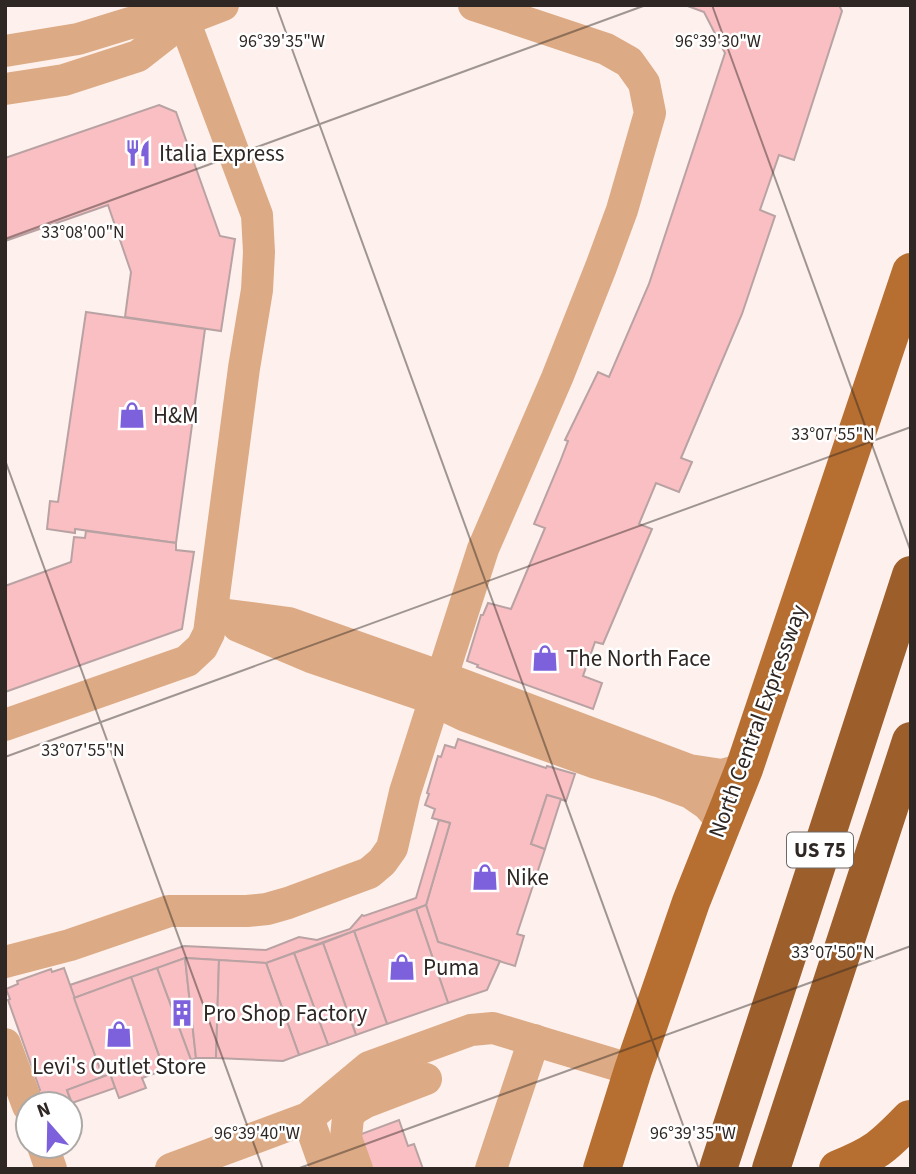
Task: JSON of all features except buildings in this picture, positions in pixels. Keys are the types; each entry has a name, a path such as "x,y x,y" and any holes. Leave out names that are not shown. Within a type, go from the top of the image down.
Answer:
{"highway":[{"name":"US 75","path":"718,1169 911,575"},
{"name":"US 75","path":"771,1169 911,741"}],"main road":[{"name":"North Central Expressway","path":"610,1161 633,1070 694,892 744,769 911,272"},
{"path":"838,1169 868,1157 883,1147 911,1118"},
{"path":"897,1169 911,1118"}],"lane":[{"path":"5,89 64,80 138,56 184,20 223,5"},
{"path":"5,962 70,945 169,911 267,909 369,873 382,862 392,848 405,792 483,549 557,378 622,210 650,113 645,83 629,62 551,18 474,5"},
{"path":"5,51 78,39 130,23 184,20"},
{"path":"5,725 187,661 202,647 209,633 257,290 259,252 257,215 184,20"},
{"path":"212,613 289,622 439,689 689,770 722,775 744,769"},
{"path":"439,689 466,716 570,754 691,793 707,804 722,821"},
{"path":"171,1169 308,1118 369,1067 471,1030 493,1028 633,1070"},
{"path":"491,1169 534,1040"},
{"path":"5,1044 22,1090"},
{"path":"357,1169 346,1138 348,1116 366,1102 426,1079"},
{"path":"308,1118 326,1169"}],"place":[{"name":"Italia Express","path":"138,153"},
{"name":"H&M","path":"132,415"},
{"name":"The North Face","path":"545,658"},
{"name":"Nike","path":"485,877"},
{"name":"Puma","path":"402,967"},
{"name":"Pro Shop Factory","path":"182,1013"},
{"name":"Levi's Outlet Store","path":"119,1034"}]}
